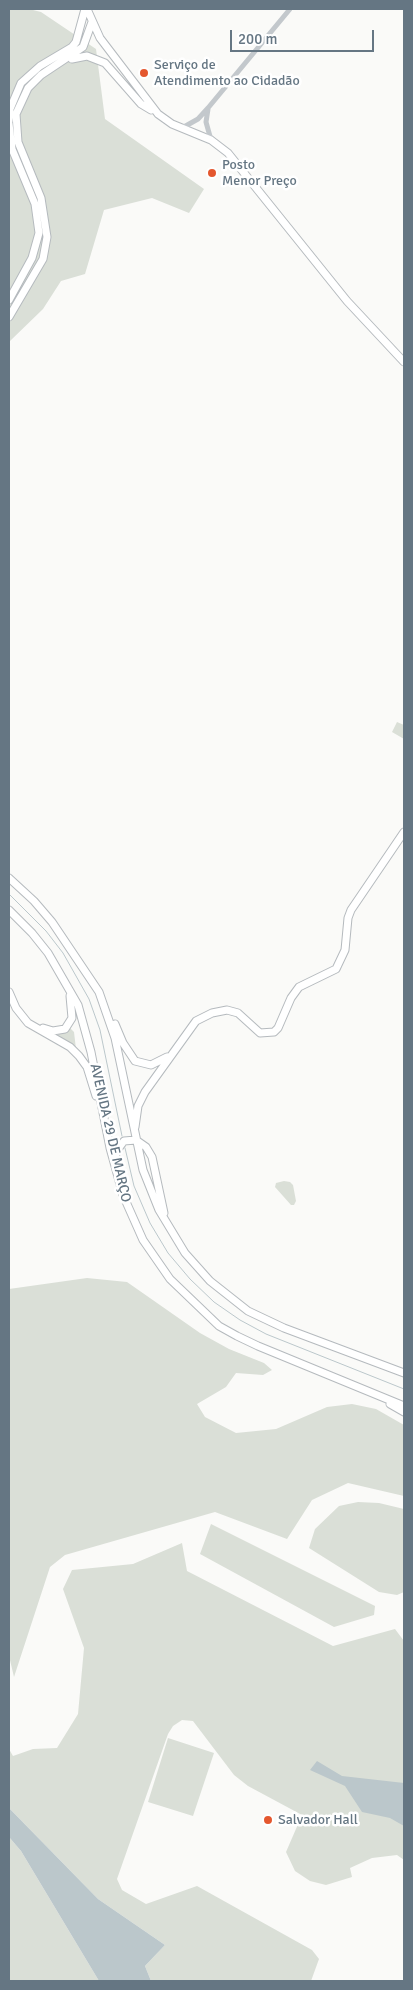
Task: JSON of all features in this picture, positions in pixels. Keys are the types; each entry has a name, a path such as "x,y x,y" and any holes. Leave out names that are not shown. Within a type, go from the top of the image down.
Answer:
{"main road":[{"path":"86,9 108,50 158,114"},
{"path":"9,300 32,258 40,233 36,204 12,149 9,122 10,109 21,83 40,66 72,47 76,42 86,9"},
{"path":"9,316 42,259 47,237 41,198 18,142 16,114 28,88 41,75 62,63 83,47 92,22"},
{"path":"62,63 86,56 105,63 141,104 182,128 211,140 235,160 351,306 404,362"},
{"path":"104,1004 126,1050 140,1063 151,1065 160,1062 196,1021 212,1013 227,1010 238,1013 260,1033 269,1033 278,1028 291,998 299,987 329,973 339,964 346,950 348,918 351,910 404,832"},
{"name":"AVENIDA 29 DE MARÇO","path":"9,878 34,901 62,934 104,1004 115,1038 147,1181 168,1228 196,1266 233,1300 267,1321 404,1373"},
{"name":"AVENIDA 29 DE MARÇO","path":"9,910 40,943 69,987 84,1024 114,1162 128,1211 143,1240 170,1279 188,1299 219,1326 237,1336 404,1406"},
{"path":"16,1008 40,1026 59,1031 65,1029 72,1018 73,1006 69,987"},
{"path":"9,992 16,1008 28,1023 70,1047 79,1056 87,1067 102,1108"},
{"path":"168,1228 157,1188 152,1157 136,1136 138,1106 145,1092 186,1033"},
{"path":"114,1162 120,1144 136,1136"},
{"path":"334,1346 404,1368"},
{"path":"356,1387 404,1412"}],"street":[{"path":"182,128 198,119 208,108 290,9"},
{"path":"208,108 206,122 211,140"},
{"path":"198,119 206,122"}],"shaded area":[{"path":"9,9 29,9 41,12 96,49 105,119 204,189 189,213 152,198 104,210 85,274 61,281 43,309 9,342"},
{"path":"397,722 404,725 404,739 392,732"},
{"path":"70,1028 74,1032 76,1049 56,1036"},
{"path":"290,1182 293,1185 296,1201 294,1205 291,1205 275,1187 276,1183"},
{"path":"87,1278 127,1282 200,1333 229,1349 264,1363 272,1370 263,1375 236,1373 226,1387 197,1404 205,1417 236,1433 276,1429 327,1407 352,1404 376,1409 404,1425 404,1496 348,1483 312,1500 287,1539 215,1512 65,1555 50,1567 14,1677 9,1656 9,1289"},
{"path":"358,1502 379,1503 404,1509 404,1592 397,1595 379,1592 309,1548 315,1529 339,1506"},
{"path":"211,1524 375,1606 374,1615 334,1627 200,1554"},
{"path":"182,1543 187,1571 333,1646 395,1629 404,1641 404,1860 397,1855 372,1858 350,1868 352,1877 326,1885 310,1881 295,1871 286,1852 302,1815 248,1786 234,1775 193,1721 182,1720 173,1726 168,1734 117,1879 122,1890 146,1904 197,1886 312,1950 319,1959 311,1981 151,1981 145,1966 165,1945 98,1899 9,1808 9,1749 13,1756 33,1749 57,1748 78,1714 84,1648 63,1589 72,1570 133,1564"},
{"path":"168,1738 214,1753 193,1816 148,1802"},
{"path":"317,1761 342,1776 404,1783 404,1826 390,1818 362,1812 345,1786 310,1770"},
{"path":"9,1808 98,1899 165,1945 145,1966 151,1981 99,1981 21,1851 9,1837"},
{"path":"9,1837 21,1851 99,1981 9,1981"}],"waterway":[{"path":"9,894 46,931 63,953 89,999 100,1030 122,1136"},
{"path":"125,1148 134,1186 150,1223 168,1253 190,1279 214,1302 240,1320 266,1334 404,1389"}],"place":[{"name":"Serviço de Atendimento ao Cidadão","path":"144,73"},
{"name":"Posto Menor Preço","path":"212,173"},
{"name":"Salvador Hall","path":"268,1820"}]}
